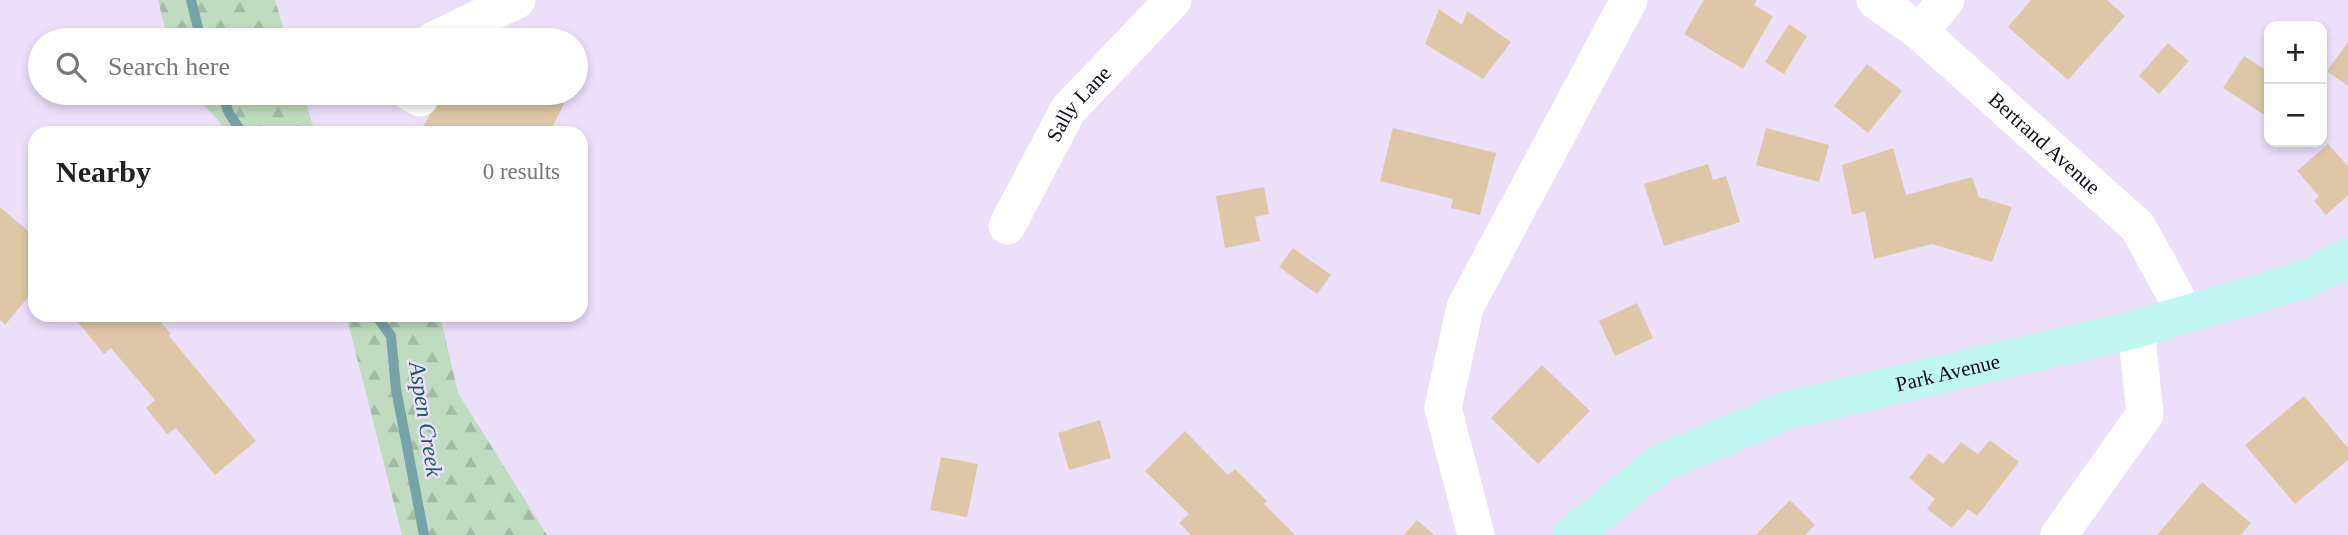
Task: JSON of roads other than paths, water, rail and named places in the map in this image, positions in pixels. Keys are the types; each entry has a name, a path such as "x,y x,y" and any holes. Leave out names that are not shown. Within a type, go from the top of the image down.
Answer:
{"street":[{"path":"459,28 517,0"},
{"name":"Sally Lane","path":"1007,226 1068,110 1173,0"},
{"path":"1476,535 1443,408 1465,307 1629,0"},
{"name":"Bertrand Avenue","path":"1875,0 1920,32 2138,227 2185,313"},
{"path":"1920,32 1945,0"},
{"name":"Park Avenue","path":"1572,535 1661,463 1788,410 2136,329 2309,278 2348,257"},
{"path":"2059,535 2146,414 2136,329"}],"waterway":[{"name":"Aspen Creek","path":"191,0 198,28"},
{"name":"Aspen Creek","path":"226,105 237,126"},
{"name":"Aspen Creek","path":"381,322 391,336 396,389 424,535"}]}
